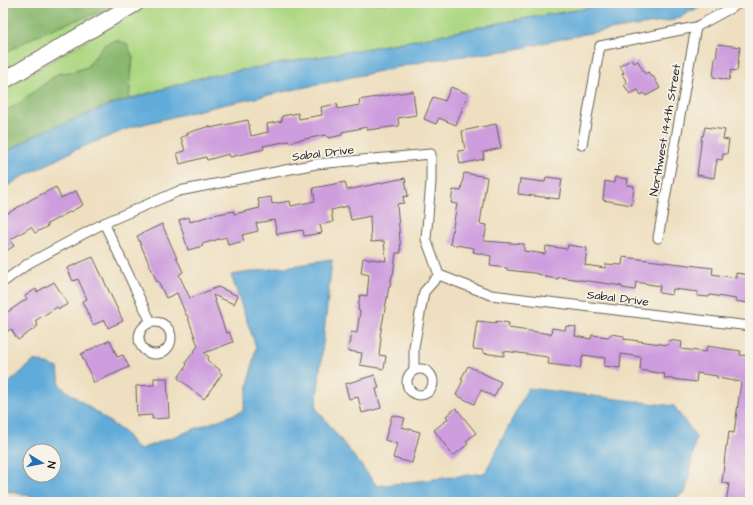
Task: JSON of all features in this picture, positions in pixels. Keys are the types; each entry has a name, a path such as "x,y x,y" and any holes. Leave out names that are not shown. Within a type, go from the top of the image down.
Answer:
{"highway":[{"path":"3,81 136,3"}],"street":[{"path":"582,145 600,46 696,27 740,3"},
{"name":"Northwest 144th Street","path":"658,238 696,27"},
{"name":"Sabal Drive","path":"3,282 29,263 104,223 179,191 316,164 431,154 431,182 426,239 439,274 491,295 750,326"},
{"path":"104,223 151,322"},
{"path":"414,370 414,347 424,292 439,274"}],"green space":[{"path":"3,3 129,3 3,77"},
{"path":"3,3 121,3 119,6 59,26 32,38 3,54"},
{"path":"150,3 618,3 504,22 415,40 203,77 129,99 133,57 104,45 87,67 72,72 59,73 3,113 3,89"},
{"path":"116,40 127,44 133,57 129,99 39,133 3,154 3,113 59,73 72,72 87,67 104,45"}],"water":[{"path":"618,3 707,3 674,20 584,34 512,50 431,60 204,109 132,127 75,150 20,178 3,189 3,154 39,133 110,105 203,77 415,40 504,22"},
{"path":"332,260 316,408 377,486 485,473 528,388 674,406 696,437 686,491 671,502 56,502 3,490 3,388 35,360 58,368 60,386 125,433 138,450 243,411 256,347 231,275"}],"building":[{"path":"718,44 740,47 737,71 731,70 729,80 713,77"},
{"path":"632,59 634,63 638,61 645,74 648,72 651,77 653,76 660,88 646,96 644,93 641,95 638,90 630,94 624,85 627,83 620,66"},
{"path":"451,87 468,94 456,125 439,118 436,124 424,119 433,97 445,101"},
{"path":"413,91 416,115 398,118 399,126 367,130 367,127 342,132 342,135 329,138 326,135 289,141 263,146 264,149 230,157 229,154 207,160 206,157 180,164 177,153 185,151 181,137 188,135 187,133 210,126 210,128 248,120 251,136 268,132 267,124 282,121 282,116 298,113 299,119 322,115 321,107 337,104 338,109 360,105 359,100"},
{"path":"496,124 501,148 483,152 484,159 460,164 458,151 465,150 462,131"},
{"path":"705,127 725,130 723,139 729,140 727,154 723,154 722,160 717,159 714,178 697,175 702,135 703,136"},
{"path":"464,173 487,177 480,224 487,225 484,241 524,244 524,251 545,254 546,246 567,249 568,245 587,248 585,265 605,268 606,264 622,265 623,257 713,268 712,274 736,278 736,273 750,275 748,303 735,301 736,299 710,295 709,297 697,296 698,292 673,289 672,295 659,293 660,286 636,282 635,290 603,283 559,277 558,279 545,277 534,273 507,270 507,268 490,266 491,256 473,252 474,248 450,244 457,204 451,203 453,190 461,191"},
{"path":"546,177 562,179 559,199 518,194 520,179 545,182"},
{"path":"615,177 628,179 627,185 634,186 632,205 603,200 605,181 614,183"},
{"path":"405,178 408,196 403,197 404,203 397,204 401,253 396,253 393,275 389,287 380,336 379,355 386,356 384,369 360,365 362,353 348,351 351,332 357,333 360,311 358,310 360,295 367,296 369,275 361,273 363,258 386,261 384,241 371,242 370,216 351,220 348,206 331,210 333,222 320,225 322,233 304,236 303,230 277,234 274,220 256,223 258,231 242,235 244,241 228,245 226,237 188,250 179,220 189,217 190,222 213,215 234,211 234,214 260,208 258,199 271,197 272,204 290,201 291,206 315,201 313,188 345,182 347,190"},
{"path":"56,187 61,198 76,191 83,205 47,224 48,226 35,233 31,227 10,240 14,246 3,253 3,216"},
{"path":"162,224 183,272 179,275 190,298 218,287 238,296 234,304 213,295 226,333 229,332 233,342 204,353 209,357 207,360 220,370 219,371 222,374 204,399 178,378 187,365 186,362 198,346 187,315 177,293 166,298 158,281 157,282 137,236"},
{"path":"93,257 123,321 108,328 105,320 93,325 82,301 87,299 78,279 73,281 67,268"},
{"path":"54,282 68,304 59,309 57,307 35,321 38,326 18,340 11,329 3,334 3,315 27,299 25,296 36,289 37,292"},
{"path":"477,321 509,323 508,328 551,334 552,328 565,330 566,326 576,327 575,336 591,339 592,335 608,337 611,334 624,336 624,339 668,345 669,340 682,342 681,349 706,352 707,346 741,351 740,355 750,356 750,502 726,502 729,484 722,483 726,446 729,432 734,433 741,382 697,373 696,382 664,378 665,374 640,370 641,357 621,354 620,368 604,366 605,358 583,355 580,368 548,364 548,357 504,351 504,356 483,353 483,350 473,349"},
{"path":"110,340 117,357 123,355 129,367 94,383 81,354"},
{"path":"468,366 501,382 494,397 481,390 474,404 456,395 463,380 461,379"},
{"path":"375,375 379,388 376,389 381,408 362,413 358,397 349,399 345,384"},
{"path":"154,378 167,378 169,418 152,419 152,415 137,416 136,386 154,385"},
{"path":"456,408 476,433 466,441 468,444 453,456 434,430 448,419 446,416"},
{"path":"392,415 405,418 402,427 420,432 412,463 393,458 397,444 385,440"}]}
